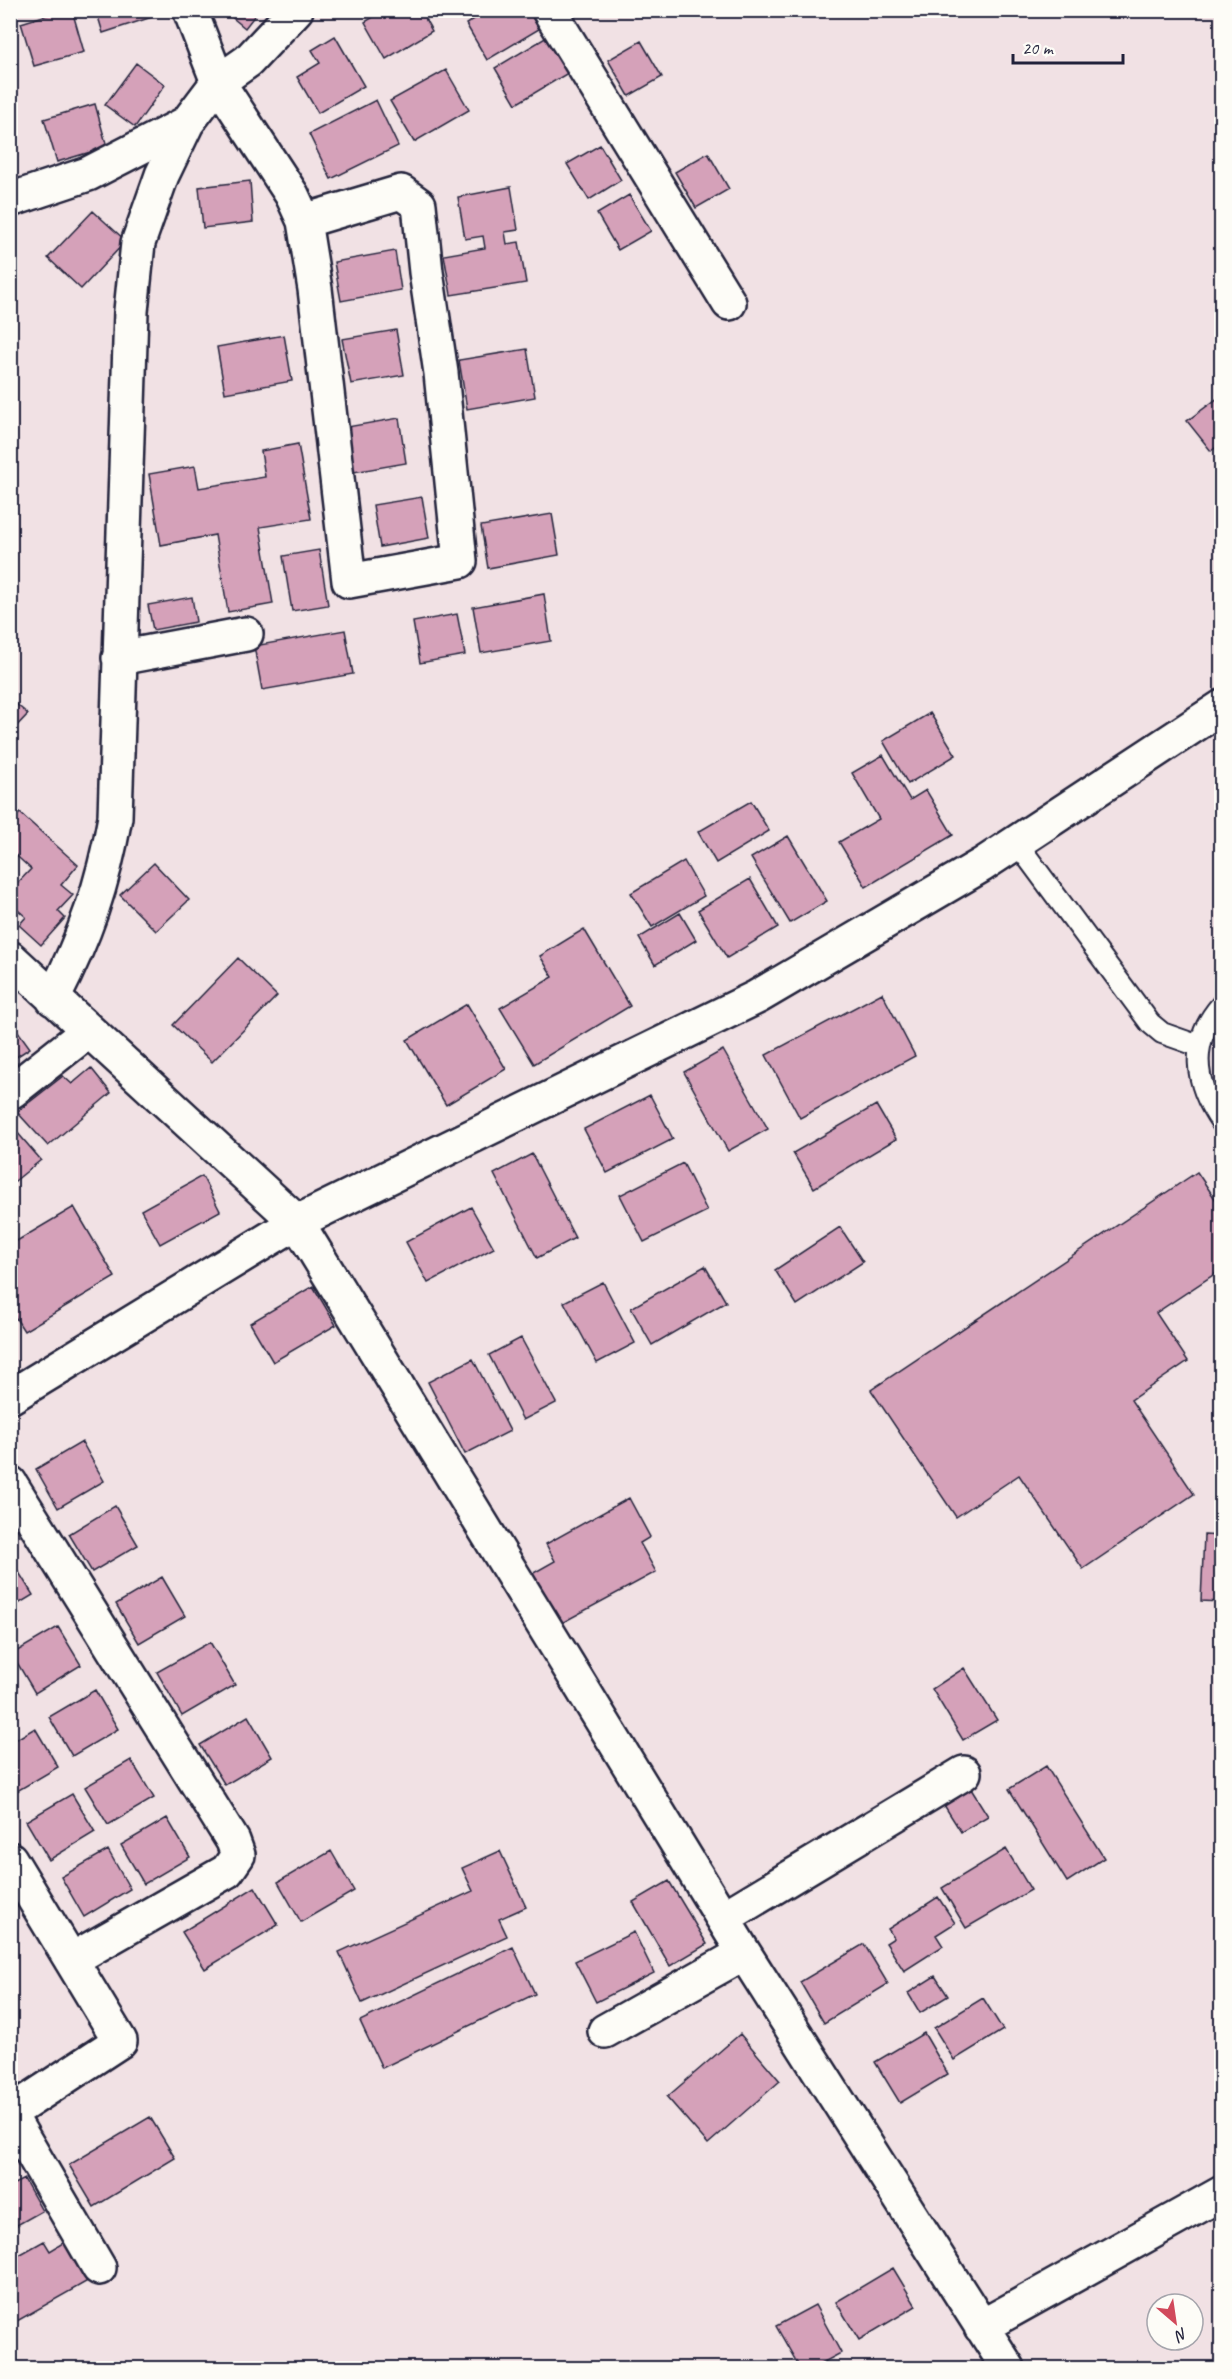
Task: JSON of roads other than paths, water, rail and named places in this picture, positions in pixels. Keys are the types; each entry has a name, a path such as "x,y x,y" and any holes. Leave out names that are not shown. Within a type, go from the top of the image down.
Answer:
{"street":[{"path":"190,10 218,82 292,195 304,221 315,289 349,580 460,561 441,373 419,205 401,192 304,221"},
{"path":"53,999 74,957 93,910 108,857 115,817 131,311 138,243 162,175 187,123 218,82 248,61 296,10"},
{"path":"549,10 729,303"},
{"path":"10,200 88,174 187,123"},
{"path":"119,658 246,634"},
{"path":"10,1397 297,1222 757,997 982,865 1221,707"},
{"path":"10,958 297,1222 744,1953 1008,2368"},
{"path":"12,1091 88,1031"},
{"path":"10,1482 233,1841 238,1855 227,1871 71,1960"},
{"path":"723,1917 964,1773"},
{"path":"10,1859 120,2041 10,2114 99,2268"},
{"path":"605,2031 744,1953"},
{"path":"981,2327 1221,2193"}],"lane":[{"path":"1016,842 1150,1023 1162,1033 1199,1046"},
{"path":"1221,1004 1204,1028 1199,1046 1198,1070 1204,1094 1221,1123"}]}
